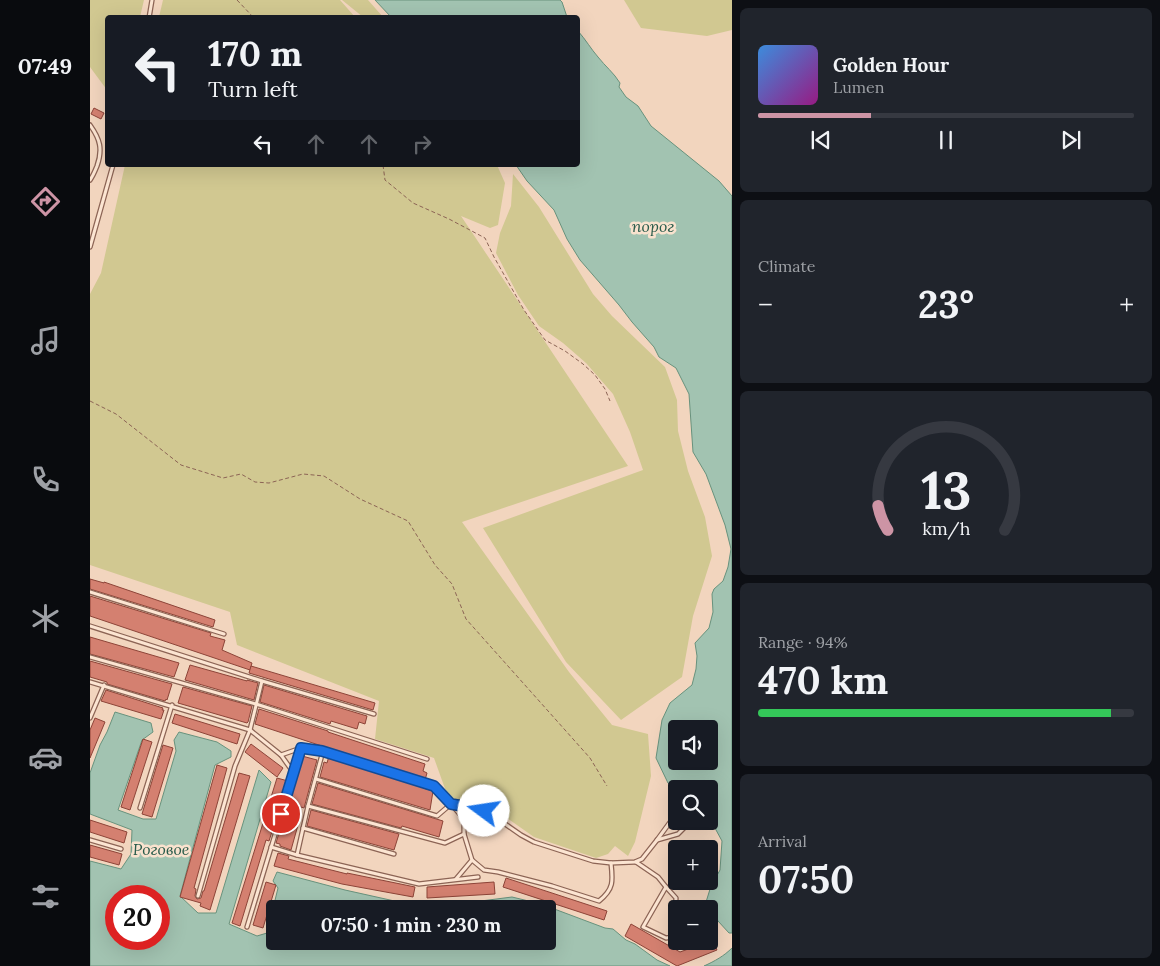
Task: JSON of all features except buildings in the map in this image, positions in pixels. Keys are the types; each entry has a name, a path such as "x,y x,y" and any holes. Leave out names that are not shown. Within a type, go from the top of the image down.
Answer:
{"lane":[{"path":"150,15 152,0"},
{"path":"90,125 98,138 101,153 90,180"},
{"path":"90,247 112,167"},
{"path":"90,592 224,634"},
{"path":"90,626 262,681 374,714"},
{"path":"90,658 256,704 427,759"},
{"path":"198,896 235,766 250,730 262,681"},
{"path":"90,682 250,730 281,755 293,772"},
{"path":"90,718 92,708 104,685"},
{"path":"140,808 172,706"},
{"path":"281,755 301,748 322,751 434,786 464,819 464,834 472,860 484,870 552,886 599,901 607,894 613,880 611,863"},
{"path":"247,927 301,748"},
{"path":"297,855 322,751"},
{"path":"316,779 438,816 451,804"},
{"path":"451,804 484,811 534,842 593,861 611,863 635,862 642,858 668,825"},
{"path":"308,806 445,843 464,834"},
{"path":"303,828 394,854"},
{"path":"657,840 678,834 682,830"},
{"path":"90,840 121,848"},
{"path":"271,847 419,884 478,877"},
{"path":"456,879 472,860"},
{"path":"635,862 658,877 676,900"},
{"path":"666,888 643,927 668,938"}],"path":[{"path":"237,0 251,15"},
{"path":"383,167 385,180 413,203 485,238 524,310 545,340 565,351 595,375 606,389 610,401"},
{"path":"90,401 116,414 181,465 223,478 241,474 255,482 268,483 302,474 324,476 360,499 408,521 434,565 452,584 466,619 590,758 607,786"}],"shaded area":[{"path":"90,0 144,0 140,15 105,15 105,87 90,67"},
{"path":"163,0 340,0 353,15 159,15"},
{"path":"342,0 368,0 381,15 361,15"},
{"path":"624,0 732,0 732,30 707,36 641,28"},
{"path":"125,167 498,167 505,183 498,225 490,228 461,216 628,466 462,522 569,672 612,725 648,734 651,776 635,842 628,856 615,846 608,854 596,858 534,837 504,816 448,797 434,758 375,739 379,701 237,645 230,612 90,565 90,294 101,273"},
{"path":"513,174 539,207 593,294 612,316 665,367 677,400 678,431 688,471 705,517 712,556 693,616 682,677 621,720 566,662 483,528 643,470 630,432 613,394 586,363 539,326 518,295 496,253 500,233 511,206"}],"water":[{"path":"375,0 560,0 566,15 389,15"},
{"name":"порог","path":"580,34 595,54 618,79 619,87 626,97 638,106 651,126 719,181 732,196 732,933 729,933 718,921 718,900 707,900 710,890 718,890 718,874 720,870 722,841 716,830 718,830 718,780 668,780 668,783 656,758 662,720 670,703 692,685 697,656 695,643 709,628 713,612 712,594 714,589 723,581 731,549 725,525 706,474 693,452 689,394 676,368 659,357 654,347 580,260 567,239 554,210 527,181 517,167 580,167"},
{"name":"Роговое","path":"115,712 151,723 153,732 142,740 118,810 143,819 156,819 176,751 174,740 179,732 217,742 231,751 231,757 215,765 180,896 198,913 216,913 259,770 271,782 229,924 257,936 266,933 266,950 556,950 556,910 605,928 613,929 626,940 670,966 90,966 90,861 121,869 131,854 132,830 90,814 90,773"},
{"name":"Роговое","path":"277,872 390,900 275,900 278,888 273,881"},
{"name":"Роговое","path":"512,897 524,900 489,900"},
{"path":"732,948 732,966 704,966 719,958"}],"route":[{"path":"281,814 301,748 322,751 434,786 451,804 484,811"}]}
